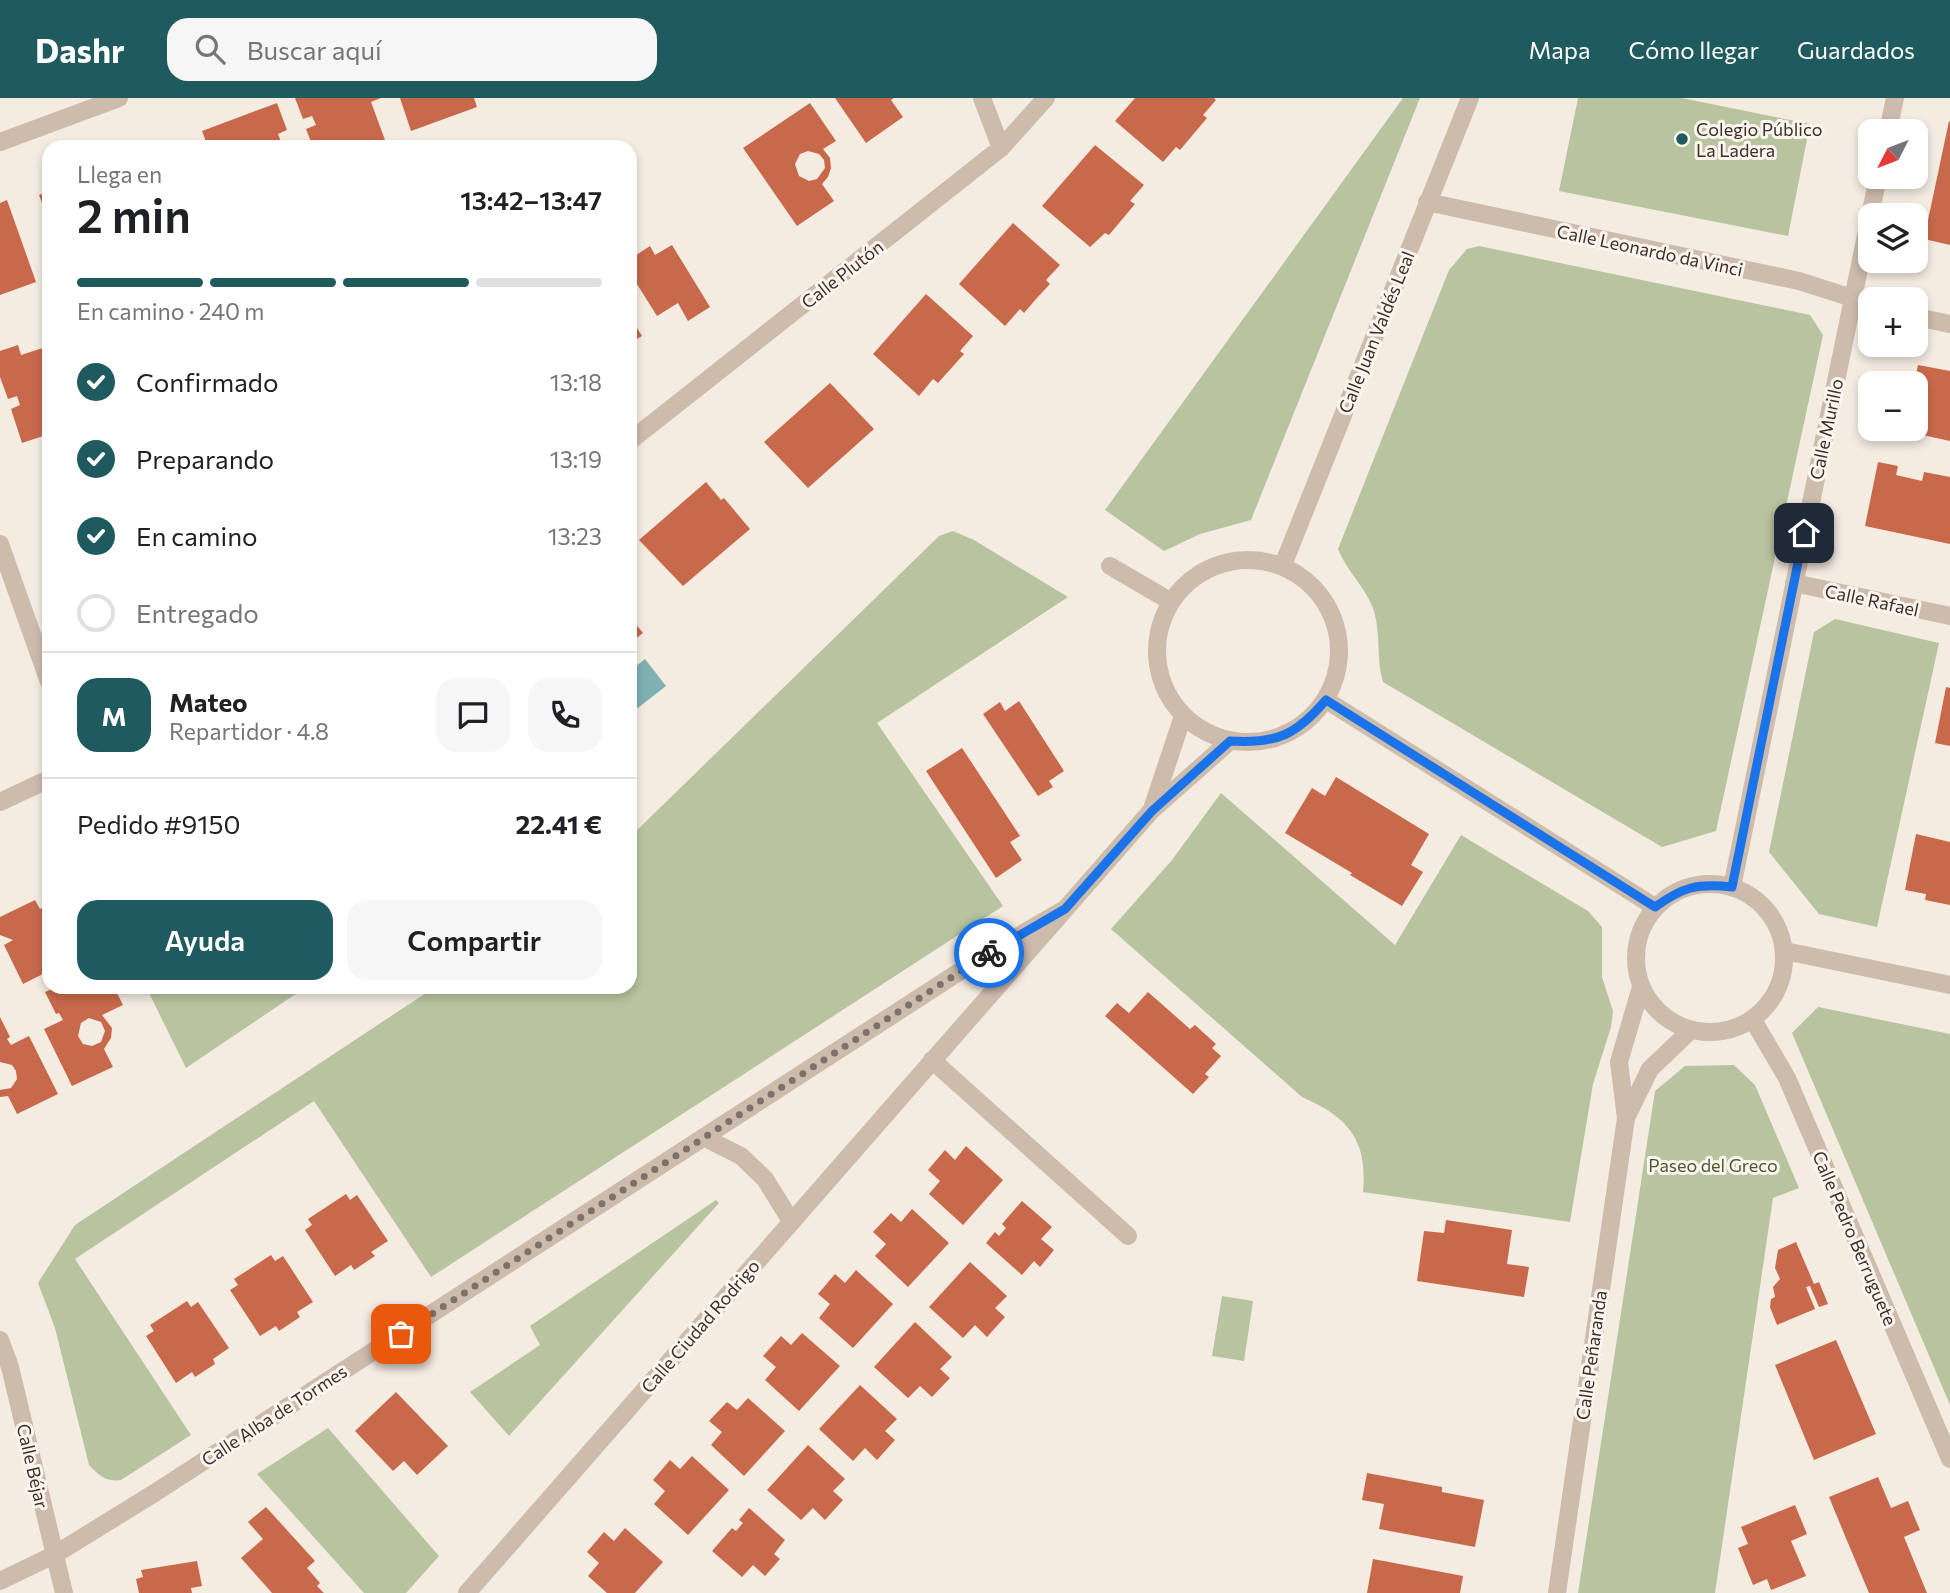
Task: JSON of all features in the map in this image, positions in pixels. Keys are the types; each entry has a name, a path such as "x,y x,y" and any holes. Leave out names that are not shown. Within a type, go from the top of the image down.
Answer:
{"street":[{"path":"0,142 119,98"},
{"path":"982,98 1001,148"},
{"name":"Calle Plutón","path":"637,435 1001,148 1046,98"},
{"name":"Calle Juan Valdés Leal","path":"1283,565 1469,98"},
{"path":"1891,119 1895,98"},
{"name":"Calle Murillo","path":"1864,287 1876,189"},
{"name":"Calle Leonardo da Vinci","path":"1427,202 1799,281 1858,301"},
{"name":"Calle Murillo","path":"1732,887 1794,583 1858,319"},
{"path":"1928,319 1950,324"},
{"path":"0,544 42,662"},
{"path":"1242,558 1283,565 1316,588 1336,622 1340,662 1326,700 1308,720 1284,736 1258,743 1230,741 1183,716 1161,681 1157,639 1170,601 1201,571 1242,558"},
{"path":"1110,566 1170,601"},
{"name":"Calle Rafael","path":"1794,583 1950,616"},
{"path":"1326,700 1655,907"},
{"name":"Calle Ciudad Rodrigo","path":"1152,811 1183,716"},
{"name":"Calle Ciudad Rodrigo","path":"467,1593 1152,811 1230,741"},
{"path":"0,802 42,782"},
{"path":"1704,884 1732,887 1757,901 1776,923 1784,951 1783,977 1772,1002 1753,1020 1723,1032 1690,1031 1661,1015 1641,987 1636,945 1655,907 1678,891 1704,884"},
{"name":"Calle Alba de Tormes","path":"0,1581 54,1555 979,959 1065,909"},
{"path":"1784,951 1950,985"},
{"name":"Calle Peñaranda","path":"1556,1593 1626,1118 1619,1062 1641,987"},
{"name":"Calle Pedro Berruguete","path":"1753,1020 1787,1078 1950,1459"},
{"name":"Calle Peñaranda","path":"1626,1118 1650,1069 1690,1031"},
{"path":"932,1060 1128,1236"},
{"path":"705,1138 741,1156 757,1171 765,1179 791,1222"},
{"name":"Calle Béjar","path":"0,1340 10,1367 64,1593"}],"green space":[{"path":"1403,98 1420,98 1251,520 1200,534 1164,551 1105,510"},
{"path":"1578,98 1682,98 1810,124 1788,236 1559,191"},
{"path":"1479,246 1810,315 1823,335 1716,831 1662,847 1383,682 1374,611 1338,549 1449,270 1467,249"},
{"path":"953,531 974,540 1068,597 877,723 1003,906 431,1277 314,1101 75,1259 191,1435 121,1480 107,1479 96,1472 89,1465 55,1328 38,1283 75,1225 424,994 637,994 637,830 939,536"},
{"path":"1835,619 1939,643 1877,927 1819,914 1769,852 1814,632"},
{"path":"1221,793 1395,945 1461,835 1588,911 1602,927 1602,977 1613,1011 1611,1027 1593,1084 1570,1222 1363,1192 1364,1174 1358,1144 1343,1122 1302,1097 1111,929 1172,860"},
{"path":"149,994 296,994 186,1068"},
{"path":"1818,1007 1950,1034 1950,1405 1792,1033"},
{"name":"Paseo del Greco","path":"1734,1065 1755,1085 1799,1188 1773,1198 1715,1593 1578,1593 1655,1091 1685,1066"},
{"path":"716,1200 719,1203 509,1436 470,1392 540,1345 530,1326"},
{"path":"1222,1296 1253,1301 1244,1361 1212,1356"},
{"path":"328,1428 439,1556 406,1593 364,1593 257,1474"}],"water":[{"path":"645,659 666,686 637,709 637,665"}],"building":[{"path":"295,98 381,98 371,102 385,140 310,140 306,129 316,125 312,116 303,119"},
{"path":"400,98 474,98 477,107 411,131"},
{"path":"835,98 894,98 891,100 903,117 866,143"},
{"path":"1135,98 1216,100 1203,115 1207,118 1180,150 1176,147 1163,162 1115,121"},
{"path":"277,103 287,130 278,134 280,140 205,140 202,131"},
{"path":"810,103 836,141 823,149 830,158 831,168 822,184 834,201 797,226 743,148","holes":["808,151 819,154 824,160 825,168 817,179 809,181 799,176 795,164 800,154"]},
{"path":"1949,121 1950,245 1928,240 1928,220"},
{"path":"1095,145 1144,185 1130,201 1135,204 1109,235 1105,233 1090,247 1042,206"},
{"path":"7,200 36,282 0,295 0,203"},
{"path":"1013,223 1060,265 1046,280 1050,284 1024,313 1020,309 1005,326 959,284"},
{"path":"672,245 710,307 688,321 678,303 657,316 637,284 637,254 650,246 655,255"},
{"path":"926,294 973,336 960,351 964,354 938,383 933,379 919,396 873,354"},
{"path":"18,345 21,355 42,348 42,436 22,443 11,409 20,405 17,396 8,399 0,377 0,351"},
{"path":"1918,365 1950,371 1950,441 1928,436 1928,371 1917,371"},
{"path":"830,383 874,429 808,488 764,442"},
{"path":"1878,462 1898,466 1896,475 1922,481 1924,472 1950,477 1950,544 1865,526"},
{"path":"706,482 721,500 724,498 750,529 683,586 639,540"},
{"path":"637,626 643,633 637,638"},
{"path":"1946,687 1950,688 1950,746 1935,743"},
{"path":"1019,701 1064,771 1049,781 1053,787 1038,796 983,714 1000,702 1005,711"},
{"path":"962,748 1020,836 1010,842 1022,860 996,878 926,771"},
{"path":"1336,777 1429,834 1411,865 1423,872 1402,906 1285,833 1312,788 1325,796"},
{"path":"1916,834 1950,842 1950,905 1925,900 1926,894 1905,890"},
{"path":"35,900 40,909 42,908 42,974 23,984 4,945 13,940 0,935 0,917"},
{"path":"1148,992 1190,1029 1195,1025 1216,1044 1212,1048 1221,1056 1205,1074 1209,1077 1193,1094 1105,1016 1117,1003 1129,1013"},
{"path":"46,994 118,994 123,1005 102,1015 112,1028 111,1038 104,1049 113,1067 72,1086 44,1029 63,1020 59,1013 56,1014","holes":["89,1018 101,1022 105,1031 101,1042 92,1046 83,1044 78,1036 81,1023"]},
{"path":"0,1017 11,1045 29,1036 58,1094 17,1114 8,1096 0,1097 0,1090 11,1088 17,1079 12,1065 0,1062"},
{"path":"966,1146 1003,1180 963,1225 929,1194 940,1181 928,1170 945,1150 955,1160"},
{"path":"346,1194 350,1200 357,1195 388,1241 371,1252 375,1256 354,1270 351,1265 335,1276 305,1230 312,1225 308,1219"},
{"path":"1022,1201 1052,1227 1041,1239 1054,1250 1040,1267 1034,1261 1022,1275 986,1243 995,1232 999,1236 1006,1228 1002,1224"},
{"path":"912,1209 949,1243 908,1287 875,1256 886,1244 873,1232 891,1213 901,1222"},
{"path":"1446,1220 1512,1230 1507,1264 1529,1267 1524,1297 1417,1281 1424,1231 1444,1233"},
{"path":"1796,1242 1814,1284 1819,1282 1828,1304 1819,1307 1810,1286 1806,1287 1815,1309 1777,1325 1770,1307 1771,1299 1775,1297 1773,1287 1780,1279 1775,1268 1778,1250"},
{"path":"271,1255 275,1261 283,1256 313,1302 297,1312 300,1317 279,1331 276,1326 260,1336 230,1290 238,1285 234,1279"},
{"path":"970,1262 1007,1296 995,1308 1005,1317 987,1337 975,1325 963,1338 929,1307"},
{"path":"856,1270 893,1304 853,1348 819,1318 830,1304 818,1294 835,1274 845,1283"},
{"path":"187,1301 191,1307 198,1302 229,1348 213,1359 215,1364 195,1377 192,1372 176,1383 146,1336 154,1331 150,1325"},
{"path":"915,1322 952,1357 940,1369 950,1378 932,1397 920,1386 908,1398 874,1367"},
{"path":"802,1333 840,1366 799,1411 765,1380 776,1367 763,1356 781,1336 791,1345"},
{"path":"1836,1340 1876,1434 1814,1460 1775,1365"},
{"path":"860,1385 897,1419 885,1431 895,1440 877,1460 865,1448 853,1461 819,1429"},
{"path":"396,1392 448,1446 417,1475 404,1461 393,1471 355,1431"},
{"path":"748,1398 785,1431 744,1476 711,1445 722,1432 709,1421 727,1402 737,1410"},
{"path":"808,1445 845,1479 833,1491 843,1500 825,1520 813,1508 801,1520 767,1490"},
{"path":"692,1456 729,1490 688,1535 654,1504 665,1491 653,1480 670,1460 680,1469"},
{"path":"1367,1473 1442,1487 1442,1492 1484,1500 1475,1547 1379,1529 1384,1504 1362,1500"},
{"path":"1878,1477 1891,1508 1908,1501 1920,1530 1904,1537 1927,1593 1869,1593 1829,1497"},
{"path":"1795,1505 1807,1534 1791,1541 1806,1576 1771,1590 1767,1579 1753,1585 1738,1548 1748,1544 1741,1527"},
{"path":"266,1507 315,1561 307,1568 320,1583 317,1586 324,1593 272,1593 241,1558 263,1539 248,1522"},
{"path":"749,1508 785,1540 774,1554 780,1559 765,1576 753,1565 742,1577 712,1551 732,1528 736,1531 743,1523 739,1520"},
{"path":"625,1528 663,1562 635,1593 607,1593 588,1576 599,1563 587,1552 604,1532 614,1541"},
{"path":"1373,1559 1463,1576 1460,1593 1367,1593"},
{"path":"197,1561 202,1586 191,1588 192,1593 139,1593 136,1579 143,1577 141,1570"}],"way so far":[{"path":"401,1334 989,953"}],"place":[{"name":"Colegio Público La Ladera","path":"1682,139"}],"route":[{"path":"989,953 1065,909 1152,811 1230,741 1258,743 1284,736 1308,720 1326,700 1655,907 1678,891 1704,884 1732,887 1804,533"}]}
